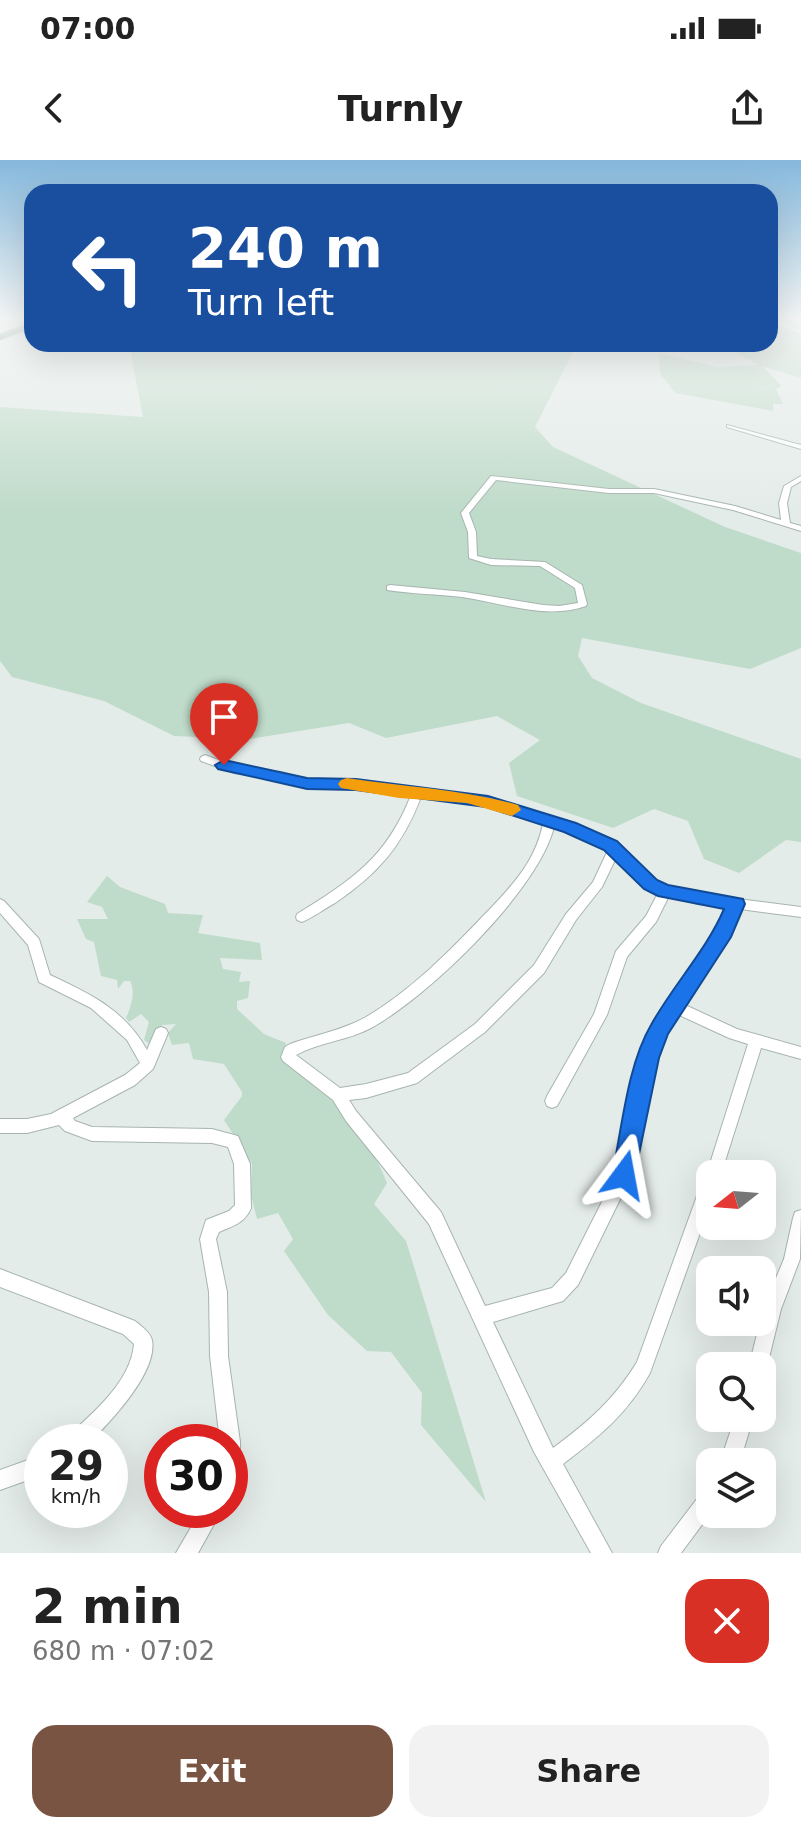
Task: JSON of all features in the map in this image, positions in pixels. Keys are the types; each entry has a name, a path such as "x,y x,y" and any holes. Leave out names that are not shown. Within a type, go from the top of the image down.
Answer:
{"street":[{"path":"729,426 801,447"},
{"path":"390,588 465,595 534,607 573,608 583,604 579,587 548,566 473,558 472,532 465,513 494,478 609,491 654,491 735,508 801,529"},
{"path":"786,524 783,503 788,486 801,478"},
{"path":"205,759 234,769 307,783 356,784 488,802 592,836 614,849 651,884 665,891 801,912"},
{"path":"302,917 363,878 385,856 402,832 417,793"},
{"path":"549,822 546,839 528,872 426,978 370,1022 289,1053 290,1060 338,1095 351,1116 435,1218 550,1462 602,1553"},
{"path":"338,1095 412,1078 480,1028 539,969 571,917 598,884 614,849"},
{"path":"552,1101 600,1015 621,955 651,919 665,891"},
{"path":"0,904 34,943 44,978 96,1004 132,1036 148,1065"},
{"path":"481,1316 557,1295 572,1279 624,1175 648,1058 658,1031 732,918 736,904"},
{"path":"674,1006 756,1042 801,1053"},
{"path":"0,1126 27,1126 62,1117 130,1080 148,1065 161,1033"},
{"path":"718,1160 756,1042"},
{"path":"62,1117 70,1126 92,1134 212,1136 233,1141 238,1147 244,1179 243,1208 235,1217 212,1226 208,1239 218,1292 219,1356 228,1424"},
{"path":"761,1352 772,1309 792,1259 801,1218"},
{"path":"550,1462 619,1408 629,1395 644,1367 696,1221"},
{"path":"0,1278 129,1327 143,1341 141,1358 118,1397 93,1424"},
{"path":"0,1480 24,1471"},
{"path":"668,1553 696,1516"},
{"path":"186,1553 201,1528"}],"green space":[{"path":"136,382 558,382 535,427 553,447 725,527 801,553 801,648 750,669 582,638 578,656 592,678 641,703 801,759 801,842 786,840 739,873 704,859 688,821 654,809 613,828 517,796 509,763 540,740 497,716 386,738 349,723 249,739 174,736 104,701 12,677 0,661 0,407 143,417"},
{"path":"667,382 778,382 782,386 776,389 783,404 773,404 773,411 675,393"},
{"path":"107,876 120,887 165,904 168,913 203,915 198,933 260,943 262,960 220,958 223,969 241,972 239,982 250,981 248,998 237,1001 237,1009 264,1034 286,1043 283,1058 344,1113 378,1163 387,1183 374,1204 406,1241 486,1502 421,1425 422,1393 391,1352 367,1351 328,1315 284,1251 293,1239 278,1213 257,1219 251,1195 252,1164 224,1120 242,1092 224,1064 193,1059 189,1043 172,1045 168,1033 176,1024 162,1025 153,1046 144,1040 149,1022 141,1014 129,1022 126,1018 133,995 132,985 130,981 124,981 118,989 117,980 101,976 94,942 86,939 77,919 108,919 102,907 87,902"}],"slow traffic":[{"path":"347,784 467,797 512,810"}],"route":[{"path":"224,765 307,783 356,784 488,802 570,828 610,845 641,876 665,891 736,904 732,918 658,1031 648,1058 624,1175"}]}
